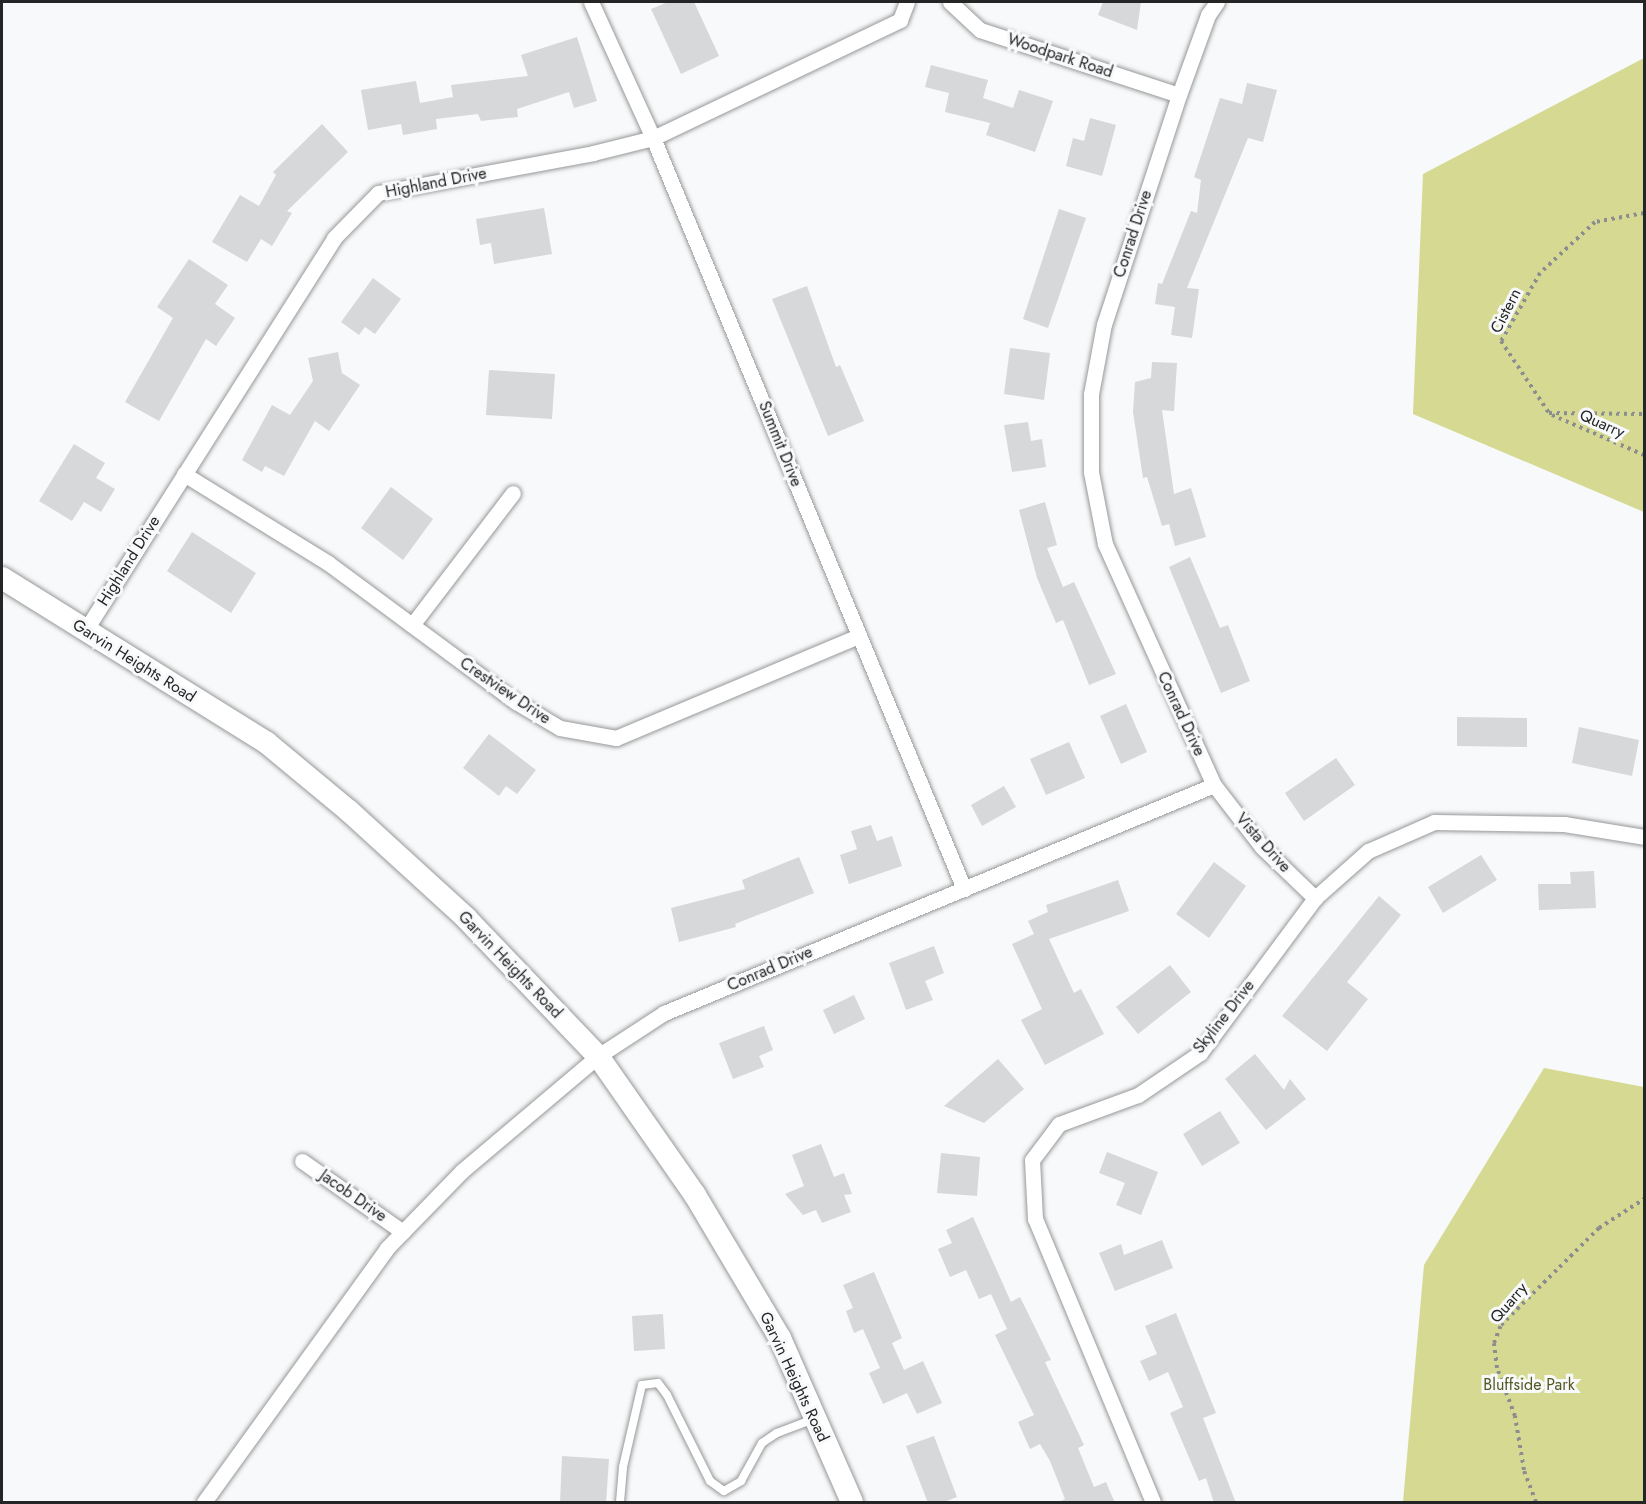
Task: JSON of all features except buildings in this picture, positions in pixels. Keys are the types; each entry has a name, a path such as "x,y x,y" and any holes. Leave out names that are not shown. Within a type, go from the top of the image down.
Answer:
{"main road":[{"name":"Garvin Heights Road","path":"2,578 267,743 349,811 466,918 598,1056 695,1194 780,1338 852,1503"}],"street":[{"name":"Summit Drive","path":"591,2 653,138 964,889"},
{"name":"Highland Drive","path":"85,631 334,238 378,193 593,153 653,138 900,20 908,2"},
{"name":"Woodpark Road","path":"950,2 980,30 1179,95"},
{"name":"Conrad Drive","path":"204,1503 387,1248 462,1172 598,1056 664,1013 1214,785 1105,544 1091,472 1091,394 1104,324 1179,95 1208,15 1217,2"},
{"name":"Crestview Drive","path":"184,474 328,563 516,702 560,728 616,738 859,636"},
{"path":"412,625 513,493"},
{"name":"Vista Drive","path":"1214,785 1262,847 1315,898"},
{"name":"Skyline Drive","path":"1153,1503 1035,1219 1032,1160 1059,1124 1138,1095 1200,1053 1315,898 1368,851 1434,822 1564,824 1644,837"},
{"name":"Jacob Drive","path":"302,1161 403,1232"}],"lane":[{"path":"620,1503 623,1467 642,1385 658,1383 663,1389 674,1404 710,1481 723,1491 741,1481 756,1452 768,1438 815,1419"}],"path":[{"name":"Cistern","path":"1549,414 1501,341 1540,273 1595,222 1644,213"},
{"path":"1549,414 1644,414"},
{"name":"Quarry","path":"1549,414 1644,455"},
{"name":"Quarry","path":"1536,1503 1524,1470 1515,1416 1497,1368 1494,1343 1501,1325 1599,1228 1644,1199"}],"green space":[{"path":"1644,58 1644,512 1413,414 1423,174"},
{"name":"Bluffside Park","path":"1544,1068 1644,1087 1644,1502 1403,1502 1424,1265"}]}
